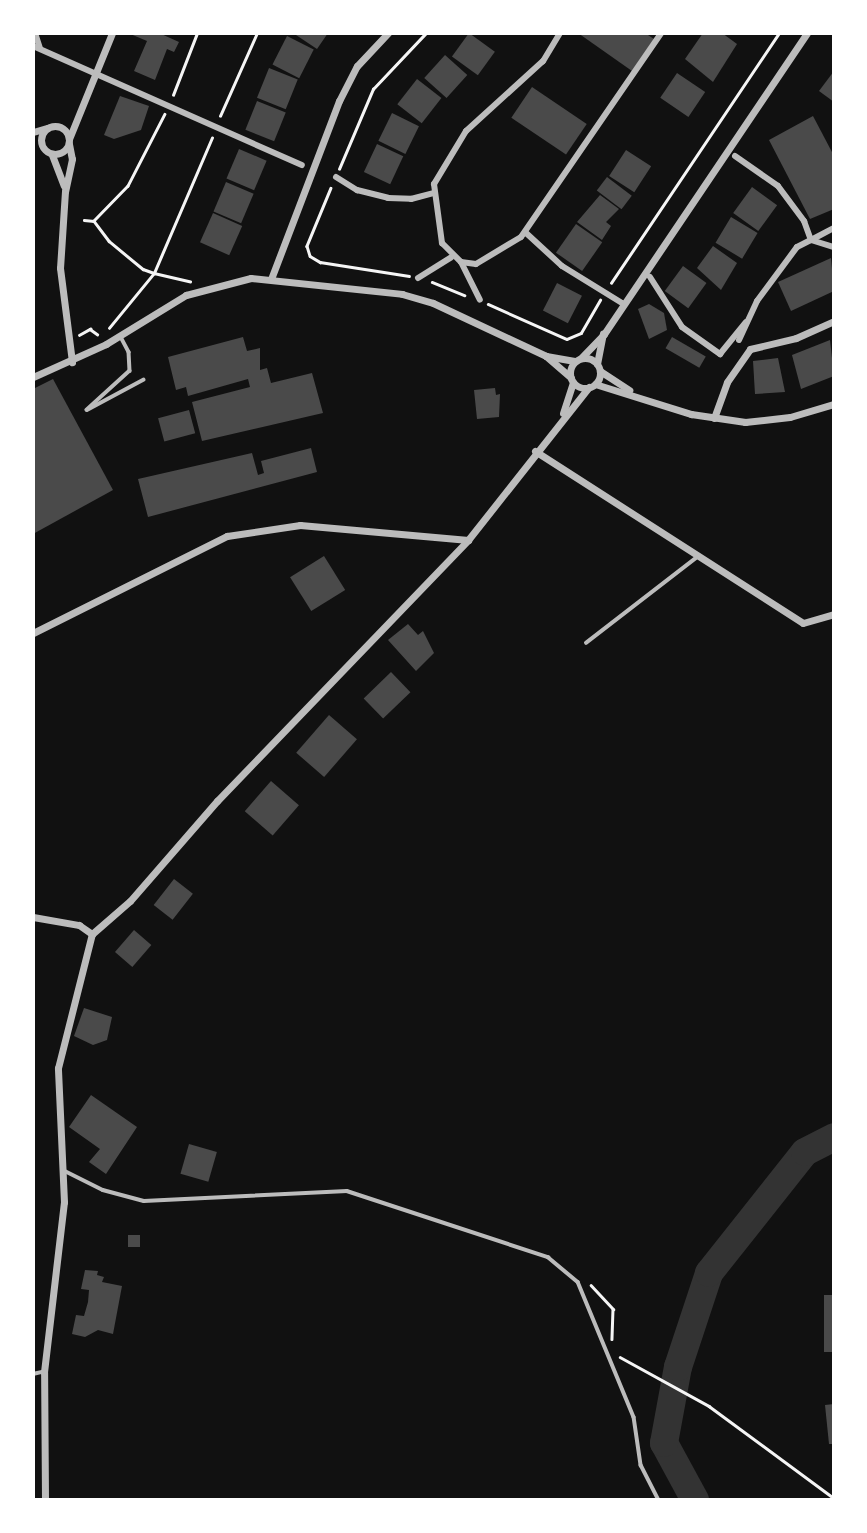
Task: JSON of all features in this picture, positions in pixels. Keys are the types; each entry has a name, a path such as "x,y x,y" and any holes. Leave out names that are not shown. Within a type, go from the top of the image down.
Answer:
{"street":[{"path":"35,33 37,47 302,165"},
{"path":"51,155 61,154 69,141 112,33"},
{"path":"271,279 339,101 357,66 388,33"},
{"path":"560,33 543,61 466,131 448,155 434,193 442,243 451,257 461,262 476,264 525,232 661,33"},
{"path":"562,417 578,360 604,334 622,303 807,33"},
{"path":"42,147 40,139 48,127"},
{"path":"33,132 48,127 62,127 69,141 72,159 65,191 60,268 66,341 72,362"},
{"path":"33,144 42,147 51,155 65,191"},
{"path":"735,156 778,186 804,221 811,240"},
{"path":"336,177 357,190 388,198 411,199 434,193"},
{"path":"739,340 782,263 811,240 834,228"},
{"path":"525,232 562,266 622,303"},
{"path":"811,240 834,247"},
{"path":"418,278 451,257"},
{"path":"461,262 481,300"},
{"path":"650,277 682,327 720,354 739,326 748,321"},
{"path":"33,377 72,362 186,295 239,279 271,279 370,289 433,303 546,356 572,380 633,392 714,418 745,422 790,417 834,404"},
{"path":"714,418 733,370 750,349 796,338 834,321"},
{"path":"45,1500 44,1372 65,1171 58,1132 58,1068 92,934 130,901 245,771 468,540 535,450 592,386 604,334"},
{"path":"546,356 578,360 598,368 633,392"},
{"path":"535,450 696,558 803,623 834,614"},
{"path":"33,633 227,536 300,524 468,540"},
{"path":"33,917 79,925 92,934"},
{"path":"33,1422 44,1420"}],"lane":[{"path":"120,335 129,352 130,371 87,410 143,380"},
{"path":"586,643 696,558"},
{"path":"65,1171 103,1190 144,1201 347,1191 548,1257 578,1282 634,1417 641,1465 659,1500"},
{"path":"33,1374 44,1372"}],"path":[{"path":"85,220 94,220 128,186 168,107 197,33"},
{"path":"66,341 90,329 98,335 110,327 153,273 257,33"},
{"path":"481,300 566,339 581,333 606,291 779,33"},
{"path":"94,220 134,264 153,273 190,281"},
{"path":"578,1282 585,1281 600,1293 613,1310 612,1342 629,1364 709,1406 834,1498"}],"building":[{"path":"128,33 159,33 179,42 174,52 167,49 155,80 134,71 147,41"},
{"path":"293,33 328,33 317,49"},
{"path":"469,33 495,52 478,75 452,56"},
{"path":"578,33 645,33 654,39 632,71"},
{"path":"703,33 722,33 737,44 713,82 685,59"},
{"path":"287,36 314,50 299,78 272,65"},
{"path":"445,55 467,75 447,98 424,78"},
{"path":"269,68 298,80 286,109 257,98"},
{"path":"834,71 834,102 819,91"},
{"path":"677,73 705,92 688,117 660,98"},
{"path":"417,79 441,98 422,123 397,104"},
{"path":"532,87 587,124 566,155 511,118"},
{"path":"120,96 149,106 141,130 114,139 104,135"},
{"path":"257,101 286,113 274,141 245,130"},
{"path":"392,113 419,126 405,154 378,141"},
{"path":"813,116 833,154 834,209 810,219 769,140"},
{"path":"377,144 403,156 390,184 364,172"},
{"path":"239,149 267,161 254,190 226,178"},
{"path":"626,150 651,166 634,192 609,176"},
{"path":"607,177 632,196 622,209 597,191"},
{"path":"226,182 254,194 241,223 213,211"},
{"path":"752,187 777,205 758,231 733,213"},
{"path":"600,195 619,209 606,222 611,226 602,240 577,222"},
{"path":"213,213 242,226 229,255 200,242"},
{"path":"731,217 758,233 742,259 716,243"},
{"path":"576,224 602,242 582,271 556,253"},
{"path":"713,246 737,263 721,290 697,268"},
{"path":"831,258 834,291 791,311 778,282"},
{"path":"683,266 706,283 688,308 665,291"},
{"path":"557,283 582,296 568,323 543,311"},
{"path":"649,304 664,313 667,330 649,339 638,309"},
{"path":"243,337 247,351 260,348 260,370 267,368 271,383 312,373 323,413 202,441 192,402 250,387 248,379 188,396 186,387 176,390 168,357"},
{"path":"672,337 706,356 699,368 666,348"},
{"path":"830,340 834,376 801,389 792,355"},
{"path":"778,358 785,392 755,394 753,361"},
{"path":"53,379 113,490 33,534 33,389"},
{"path":"495,388 496,395 500,394 499,417 477,419 474,390"},
{"path":"189,410 195,433 164,441 158,418"},
{"path":"311,448 317,472 148,517 138,479 252,453 258,475 264,473 261,461"},
{"path":"324,556 345,590 311,611 290,577"},
{"path":"408,624 418,635 423,631 434,653 416,671 388,640"},
{"path":"391,672 410,692 383,719 364,698"},
{"path":"329,715 357,739 324,777 296,753"},
{"path":"271,781 299,805 273,835 245,811"},
{"path":"174,879 193,894 173,920 154,905"},
{"path":"134,930 151,945 132,967 115,952"},
{"path":"84,1008 112,1017 107,1040 93,1045 74,1036"},
{"path":"91,1095 137,1127 106,1174 89,1162 100,1149 69,1127"},
{"path":"189,1144 217,1152 208,1182 180,1174"},
{"path":"128,1235 140,1235 140,1247 128,1247"},
{"path":"85,1270 98,1271 97,1275 104,1277 102,1282 122,1286 113,1334 98,1330 85,1337 72,1334 76,1315 84,1316 88,1302 89,1290 81,1289"},
{"path":"824,1295 834,1295 834,1352 824,1352"},
{"path":"834,1404 834,1444 829,1444 825,1405"}],"waterway":[{"path":"695,1500 664,1443 678,1367 709,1273 805,1152 834,1137"}]}
